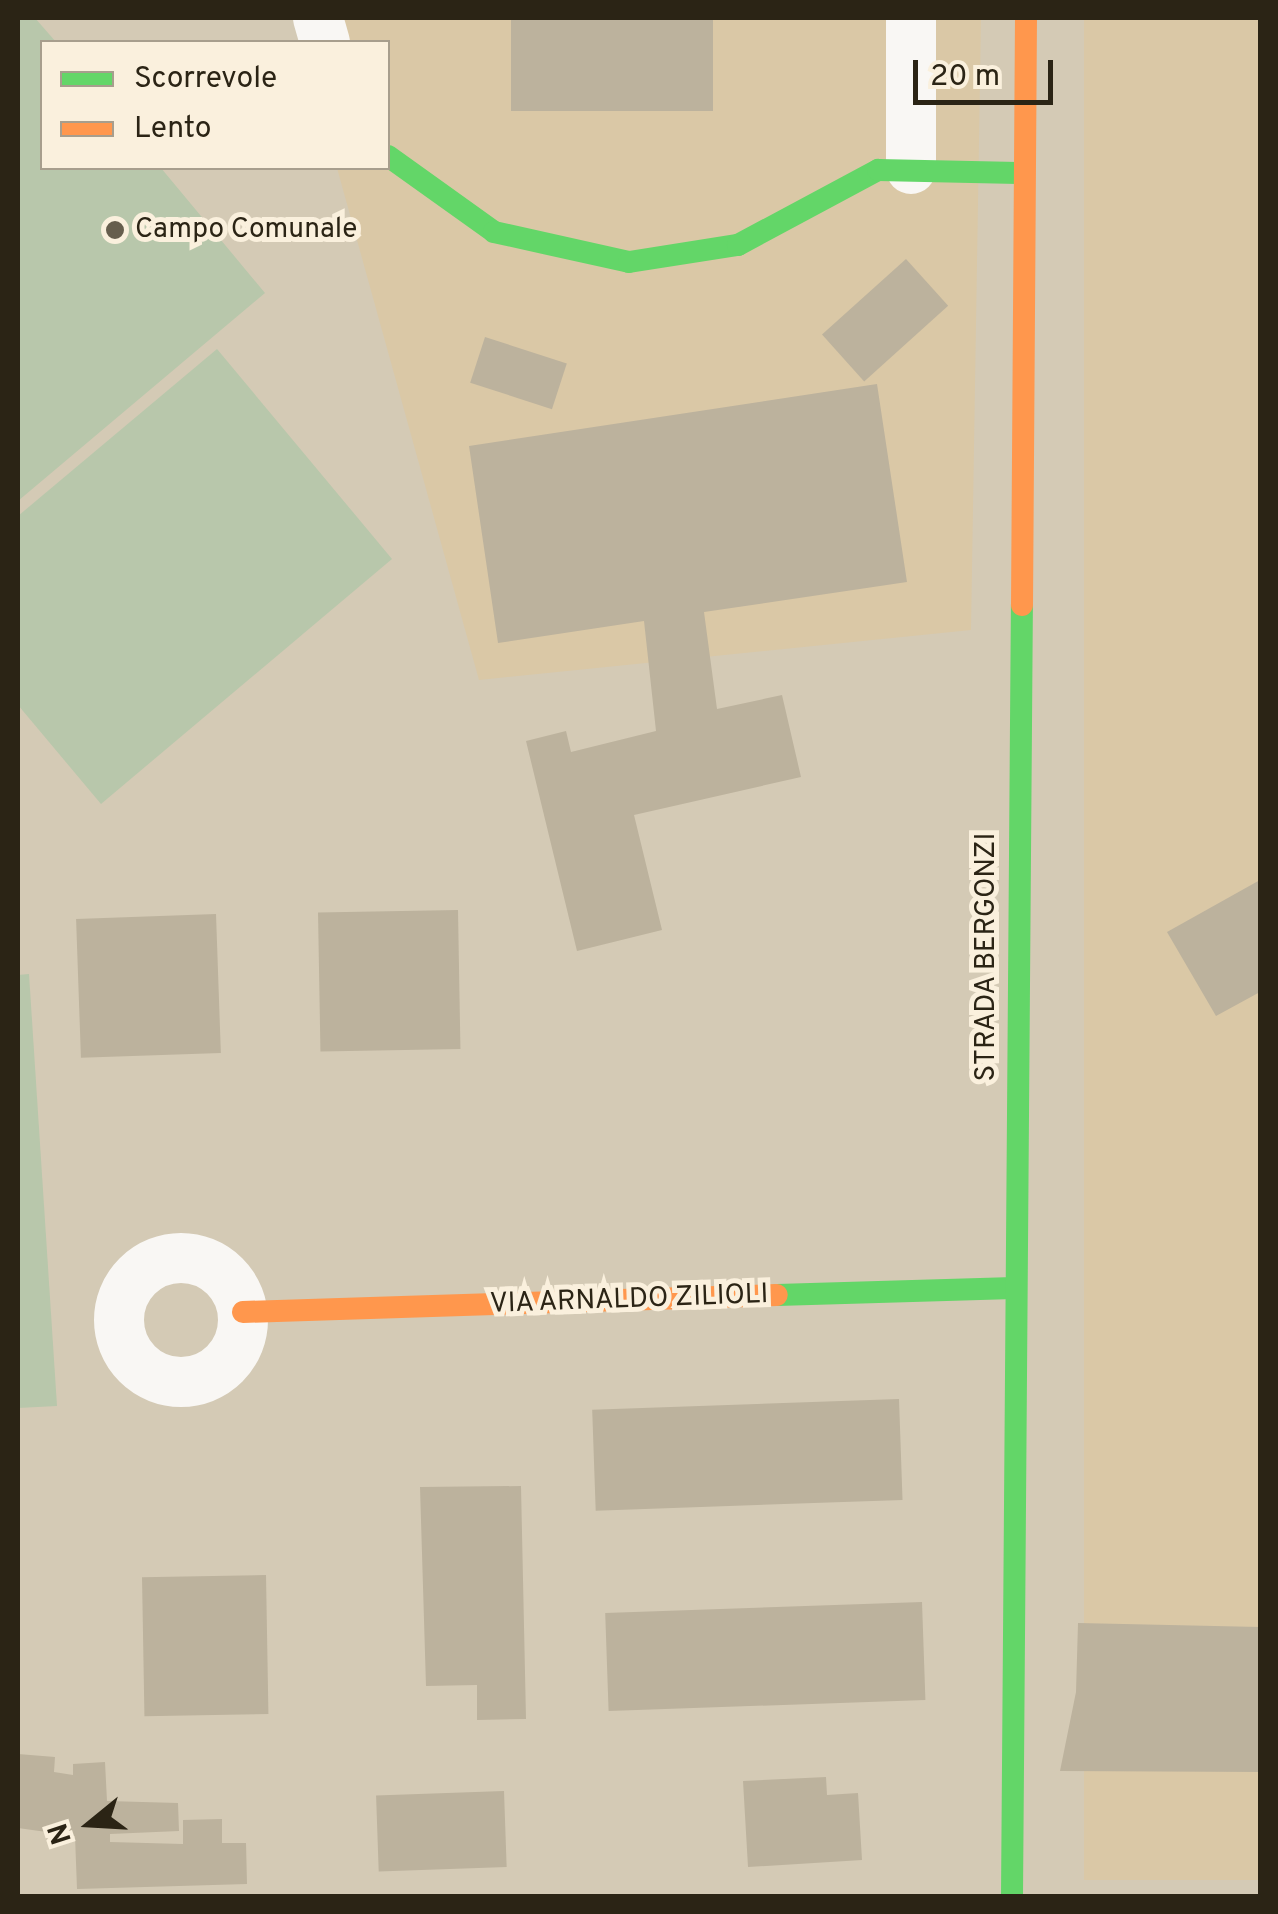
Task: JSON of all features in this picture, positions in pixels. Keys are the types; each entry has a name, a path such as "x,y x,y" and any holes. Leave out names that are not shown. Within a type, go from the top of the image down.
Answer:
{"street":[{"path":"911,18 911,169"},
{"name":"STRADA BERGONZI","path":"1012,1896 1026,18"},
{"path":"390,157 494,232 629,262 738,245 878,170 1022,173"},
{"name":"VIA ARNALDO ZILIOLI","path":"243,1312 1014,1288"}],"shaded area":[{"path":"295,18 981,18 971,630 479,680 338,170 390,170 390,40 301,40"},
{"path":"1084,18 1260,18 1260,1880 1084,1880"}],"green space":[{"name":"Campo Comunale","path":"18,18 35,18 54,40 40,40 40,170 163,170 265,293 18,501"},
{"path":"217,349 392,559 101,804 18,705 18,516"},
{"path":"29,974 57,1406 18,1408 18,975"}],"building":[{"path":"511,18 713,18 713,111 511,111"},
{"path":"906,259 948,306 864,381 822,335"},
{"path":"485,337 567,364 552,409 470,383"},
{"path":"877,384 907,582 704,612 717,709 782,695 801,777 634,815 662,930 577,951 526,741 566,731 571,752 656,731 644,621 498,643 469,446"},
{"path":"1260,880 1260,992 1216,1016 1167,932"},
{"path":"458,910 460,1049 320,1051 318,912"},
{"path":"216,914 221,1053 81,1058 76,919"},
{"path":"899,1399 903,1500 596,1511 592,1410"},
{"path":"521,1486 526,1719 477,1720 477,1685 426,1686 420,1487"},
{"path":"266,1575 268,1714 144,1716 142,1577"},
{"path":"922,1602 925,1700 609,1711 605,1613"},
{"path":"1078,1623 1260,1627 1260,1772 1060,1771 1076,1692"},
{"path":"18,1754 55,1757 54,1772 73,1775 73,1764 105,1762 107,1801 178,1803 179,1831 110,1834 110,1842 183,1844 183,1820 222,1819 222,1843 246,1843 247,1884 77,1889 75,1836 18,1828"},
{"path":"826,1777 827,1795 858,1793 862,1860 748,1867 743,1781"},
{"path":"504,1791 507,1867 379,1871 376,1795"}],"traffic: fast":[{"path":"390,157 494,232 629,262 738,245 878,170 1022,173"},
{"path":"1012,1896 1022,605"},
{"path":"777,1295 1014,1288"}],"traffic: slow":[{"path":"1022,605 1026,18"},
{"path":"243,1312 777,1295"}],"place":[{"name":"Campo Comunale","path":"115,230"}]}
